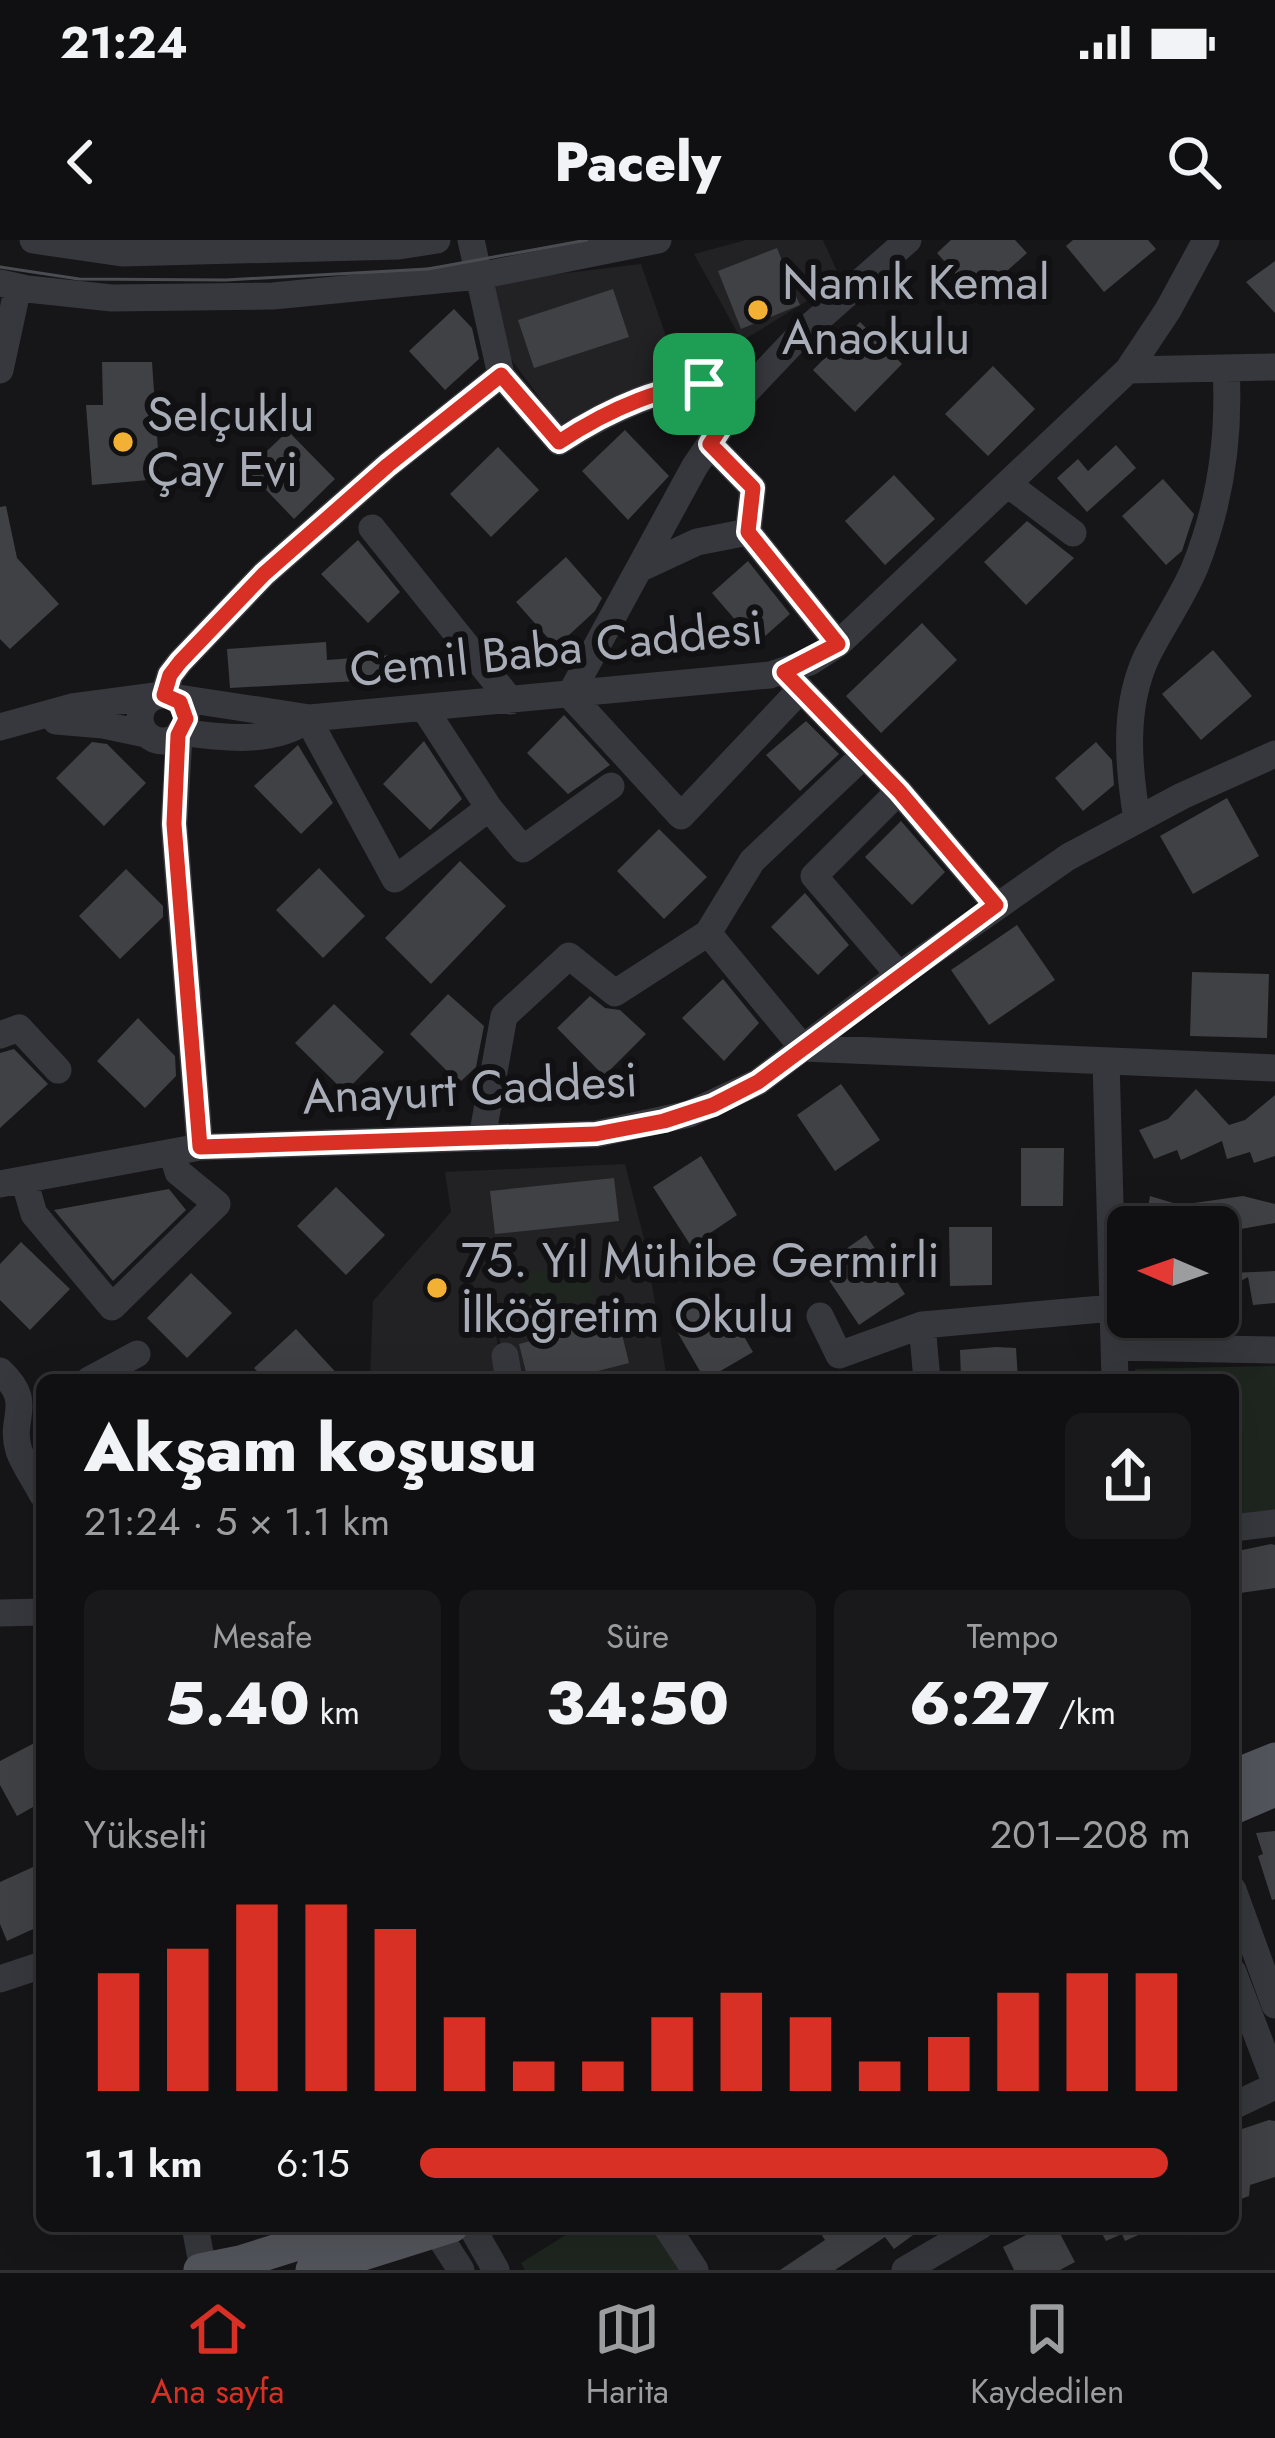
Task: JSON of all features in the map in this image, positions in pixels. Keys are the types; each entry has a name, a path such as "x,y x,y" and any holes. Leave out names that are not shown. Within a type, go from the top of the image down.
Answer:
{"main road":[{"path":"1239,1774 1275,1759"},
{"path":"1239,1805 1275,1790"},
{"path":"201,2270 336,2232"},
{"path":"318,2269 435,2232"}],"street":[{"path":"33,240 122,253 161,246 399,246 437,240"},
{"path":"471,240 501,375 559,442 616,410 678,389 726,384 742,395"},
{"path":"0,370 9,285 112,298 273,296 478,276 658,240"},
{"path":"908,240 798,337 742,395 571,695 681,816 792,681 899,791 996,905"},
{"name":"Cemil Baba Caddesi","path":"8,725 72,706 163,696 311,718 792,681 838,644 1129,370 1206,240"},
{"path":"1129,370 1275,367"},
{"path":"1137,819 1130,760 1132,705 1142,668 1194,570 1214,508 1226,449 1226,368"},
{"path":"163,696 180,662 264,574 388,465 501,375"},
{"path":"710,444 753,488 748,532 838,644"},
{"path":"1009,485 1072,533"},
{"path":"372,528 511,701"},
{"path":"639,569 697,542 748,532"},
{"path":"12,1182 112,1307 217,1204 178,1172 186,1149 174,824 164,735 140,717 147,701 163,696"},
{"path":"163,696 184,710 186,719 164,735"},
{"path":"424,708 489,808 523,849 611,786"},
{"path":"311,718 395,879 489,808"},
{"name":"Cemil Baba Caddesi","path":"8,725 77,722 164,735 226,738 298,727 311,718"},
{"path":"482,1138 504,1016 569,956 615,993 708,933 752,860 864,754"},
{"name":"Anayurt Caddesi","path":"12,1182 186,1149 596,1134 664,1121 736,1094 1068,857 1275,754"},
{"path":"899,791 814,876 899,975"},
{"path":"708,933 803,1048 1275,1068"},
{"path":"0,1035 19,1028 58,1070"},
{"path":"1106,1061 1110,1206"},
{"path":"820,1316 839,1355 922,1325 1107,1309"},
{"path":"922,1325 926,1374"},
{"path":"1114,1338 1115,1374"},
{"path":"1114,1347 1275,1349"},
{"path":"100,1374 137,1354"},
{"path":"0,1371 32,1411 17,1448 36,1483"},
{"path":"1239,1527 1275,1523"},
{"path":"0,1613 36,1612"},
{"path":"1239,1906 1275,2005"},
{"path":"0,1978 36,1967"},
{"path":"1239,1988 1275,2084 1239,2102"},
{"path":"196,2232 201,2270"},
{"path":"445,2232 461,2270"},
{"path":"474,2232 496,2270"},
{"path":"670,2232 695,2270"},
{"path":"905,2270 970,2232"}],"shaded area":[{"name":"Namık Kemal Anaokulu","path":"746,240 823,240 841,280 742,341 694,254"},
{"path":"641,264 679,374 562,428 505,351 491,282"},
{"path":"625,1164 646,1247 666,1374 507,1374 493,1310 501,1374 370,1374 373,1301 451,1212 445,1172"},
{"path":"587,1263 595,1300 527,1313 520,1275"},
{"path":"1275,1366 1275,1513 1239,1516 1239,1374 1135,1374 1135,1369"},
{"path":"570,2232 663,2232 687,2270 525,2270 521,2263"}],"building":[{"path":"951,240 1015,240 1027,253 977,298 937,253"},
{"path":"1073,240 1148,240 1156,249 1104,292 1066,246"},
{"path":"777,248 784,266 792,263 800,284 792,287 800,305 741,329 718,271"},
{"path":"1275,261 1275,313 1246,282"},
{"path":"613,289 629,337 534,368 518,320"},
{"path":"454,309 472,328 479,359 445,390 409,351"},
{"path":"860,322 902,364 855,412 813,370"},
{"name":"Selçuklu Çay Evi","path":"102,362 152,362 160,479 92,485 86,405 103,405"},
{"path":"993,366 1035,409 988,456 945,414"},
{"path":"625,430 669,476 628,520 582,471"},
{"path":"288,431 335,479 294,519 247,470"},
{"path":"1116,445 1136,468 1087,512 1057,478 1078,459 1088,471"},
{"path":"498,447 539,490 491,537 450,494"},
{"path":"894,475 935,519 885,565 845,521"},
{"path":"1163,479 1194,514 1182,551 1166,565 1122,516"},
{"path":"6,506 17,558 59,604 10,649 0,639 0,507"},
{"path":"1027,521 1074,558 1026,605 984,562"},
{"path":"358,540 400,592 368,623 321,574"},
{"path":"566,557 602,598 595,611 556,647 516,602"},
{"path":"748,561 790,614 756,644 712,593"},
{"path":"922,623 957,660 881,733 846,696"},
{"path":"326,642 327,660 393,655 394,679 230,688 227,649"},
{"path":"1213,650 1252,696 1201,740 1162,694"},
{"path":"564,715 610,765 568,794 527,753"},
{"path":"806,721 839,754 800,791 766,755"},
{"path":"424,741 462,799 430,830 383,784"},
{"path":"92,742 107,744 146,783 104,826 56,778"},
{"path":"1096,742 1112,760 1114,785 1083,811 1055,778"},
{"path":"298,745 333,803 301,834 254,786"},
{"path":"1227,798 1259,856 1193,894 1160,836"},
{"path":"901,821 945,872 912,905 865,857"},
{"path":"659,829 707,877 664,919 617,871"},
{"path":"460,861 506,906 431,984 385,938"},
{"path":"319,868 365,916 323,958 276,910"},
{"path":"126,869 163,906 163,917 120,959 79,916"},
{"path":"805,893 849,945 818,975 771,927"},
{"path":"1017,925 1055,980 989,1025 951,970"},
{"path":"1192,972 1269,974 1267,1038 1190,1036"},
{"path":"723,979 759,1023 724,1061 682,1018"},
{"path":"448,994 484,1026 476,1067 459,1083 410,1034"},
{"path":"590,996 605,1008 620,1010 646,1034 604,1076 557,1028"},
{"path":"334,1004 384,1052 345,1092 295,1043"},
{"path":"138,1018 175,1056 176,1076 145,1108 97,1061"},
{"path":"14,1049 48,1084 0,1128 0,1053"},
{"path":"841,1084 880,1140 835,1171 797,1115"},
{"path":"1196,1089 1229,1125 1245,1120 1275,1095 1275,1156 1254,1163 1250,1152 1227,1159 1222,1141 1181,1160 1177,1150 1154,1159 1139,1130 1168,1119"},
{"path":"1021,1148 1064,1148 1063,1206 1021,1206"},
{"path":"701,1156 737,1215 691,1246 653,1187"},
{"path":"614,1178 619,1221 495,1234 490,1191"},
{"path":"336,1187 385,1235 346,1275 297,1226"},
{"path":"169,1189 186,1210 113,1281 54,1210"},
{"path":"1150,1196 1180,1205 1243,1196 1275,1204 1275,1223 1239,1229 1239,1206 1148,1206"},
{"path":"949,1227 992,1227 992,1285 950,1286"},
{"path":"866,1235 905,1294 859,1325 820,1267"},
{"path":"21,1242 70,1289 30,1330 0,1300 0,1264"},
{"path":"1275,1271 1275,1303 1253,1305 1248,1277 1239,1282 1239,1273"},
{"path":"191,1273 232,1313 187,1358 147,1318"},
{"path":"718,1292 753,1352 715,1374 702,1374 671,1321"},
{"path":"618,1318 629,1363 586,1374 526,1374 519,1344"},
{"path":"296,1329 337,1374 260,1374 254,1368"},
{"path":"1016,1348 1018,1374 961,1374 960,1350"},
{"path":"1275,1545 1275,1588 1239,1593 1239,1551"},
{"path":"36,1742 36,1805 17,1816 0,1785 0,1761"},
{"path":"1275,1831 1275,1899 1272,1900 1256,1833"},
{"path":"36,1866 36,1928 7,1941 0,1924 0,1882"},
{"path":"1275,2121 1275,2177 1250,2185 1249,2196 1239,2200 1239,2130"},
{"path":"820,2232 913,2235 894,2249 885,2237 835,2270 780,2270 825,2240"},
{"path":"1032,2232 1059,2232 1075,2262 1060,2270 1014,2270 1003,2247"},
{"path":"1101,2232 1145,2232 1125,2241 1122,2234 1106,2241"}],"tram line":[{"path":"0,267 79,279 226,280 428,269 587,240"}],"place":[{"name":"Namık Kemal Anaokulu","path":"758,310"},
{"name":"Selçuklu Çay Evi","path":"123,442"},
{"name":"75. Yıl Mühibe Germirli İlköğretim Okulu","path":"437,1288"}],"route":[{"path":"501,375 559,442 628,405 704,384 726,384 742,395 710,444 753,488 748,532 838,644 784,672 899,791 996,905 758,1082 689,1114 596,1134 200,1147 174,824 178,735 186,719 180,702 164,695 170,675 264,574 388,465 501,375"}]}
